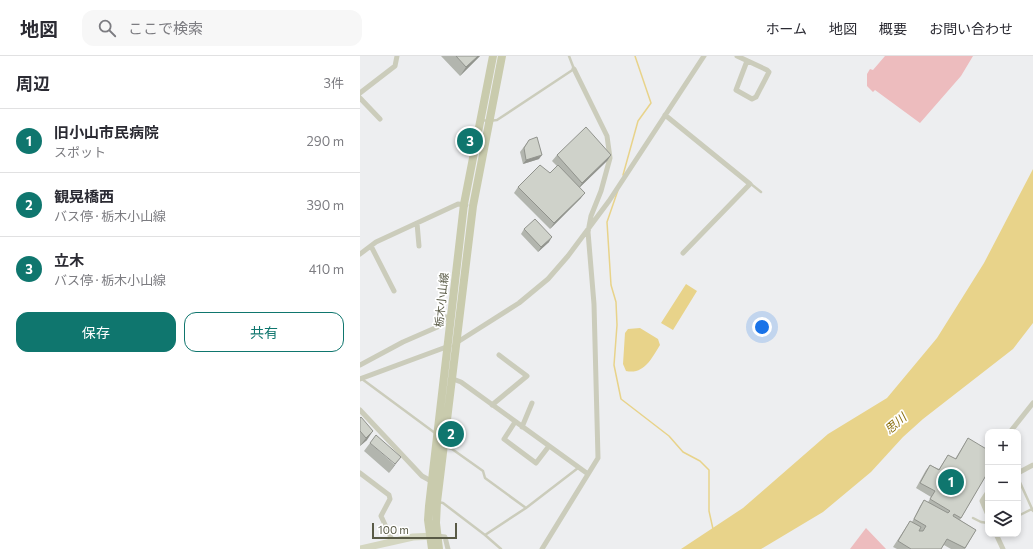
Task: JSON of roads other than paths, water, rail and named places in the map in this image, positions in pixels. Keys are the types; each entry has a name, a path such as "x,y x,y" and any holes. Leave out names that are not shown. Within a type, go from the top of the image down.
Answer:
{"main road":[{"name":"栃木小山線","path":"439,549 428,520 436,434 464,204 493,56"},
{"name":"栃木小山線","path":"432,549 473,206 502,56"},
{"path":"360,549 433,536"}],"street":[{"path":"360,93 395,66 397,56"},
{"path":"361,379 457,342 499,318 548,279 588,232 704,56"},
{"path":"737,56 747,61 769,72 756,97 752,99 736,90 747,61"},
{"path":"542,549 598,458 599,447 594,304 588,232 591,216 610,158 607,136 574,69"},
{"path":"360,98 380,119"},
{"path":"666,115 750,184 683,253"},
{"path":"360,254 371,246 458,204 473,206"},
{"path":"417,223 419,246"},
{"path":"371,246 394,291"},
{"path":"360,365 403,342 442,325 446,317 450,317"},
{"path":"492,405 527,376 498,355"},
{"path":"453,379 461,382 588,474"},
{"path":"522,427 532,403"},
{"path":"1012,429 1033,403"},
{"path":"360,410 422,476 431,481"},
{"path":"515,422 504,439 536,463 549,446"},
{"path":"1021,472 1033,466"},
{"path":"360,473 389,495 390,499 381,516 393,542"},
{"path":"985,496 982,501 985,508"},
{"path":"433,536 445,537 448,549"},
{"path":"997,537 1003,549"}],"lane":[{"path":"481,120 497,120 574,69 569,56"},
{"path":"750,184 761,192"},
{"path":"361,379 436,434"},
{"path":"444,446 452,449 483,471 485,478 526,508"},
{"path":"485,535 526,508 579,468"},
{"path":"1021,484 1033,510 1021,515"},
{"path":"437,502 443,503 501,549"},
{"path":"973,518 981,522 985,522"}],"water":[{"name":"思川","path":"1033,169 1033,323 1013,349 923,419 903,437 871,472 823,512 761,549 681,549 743,508 828,434 887,398 937,338 984,263"},
{"path":"686,284 697,291 673,330 661,323"},
{"path":"640,328 658,339 660,345 643,368 632,372 626,371 623,364 625,333 628,329"}],"waterway":[{"path":"623,175 638,121 651,103 635,56"},
{"path":"618,190 607,222 611,285 616,302 617,325 614,365 621,399 669,436 683,452 700,461 709,470 709,511 713,529"}],"place":[{"name":"立木","path":"470,141"},
{"name":"観晃橋西","path":"451,434"},
{"name":"旧小山市民病院","path":"951,482"}]}
